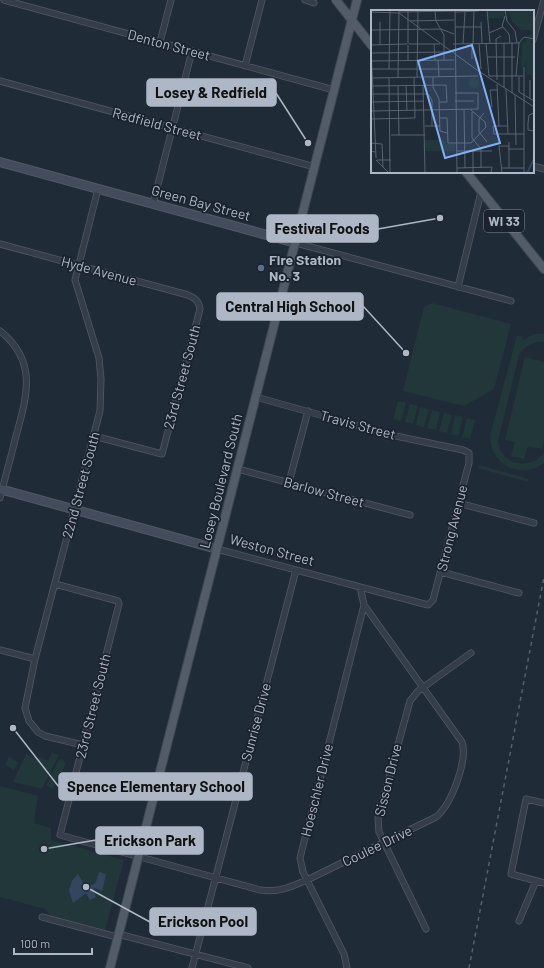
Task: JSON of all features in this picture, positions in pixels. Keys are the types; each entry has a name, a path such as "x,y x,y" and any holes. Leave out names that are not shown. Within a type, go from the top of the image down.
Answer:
{"main road":[{"path":"336,0 371,45"},
{"name":"Losey Boulevard South","path":"110,968 357,0"},
{"name":"WI 33","path":"467,173 544,269"}],"street":[{"name":"Denton Street","path":"4,0 334,90"},
{"path":"160,42 171,0"},
{"path":"245,66 262,0"},
{"path":"305,0 314,2"},
{"path":"534,36 544,0"},
{"path":"153,204 192,51"},
{"name":"Redfield Street","path":"0,81 315,166"},
{"name":"Green Bay Street","path":"0,162 511,301"},
{"path":"534,166 544,169"},
{"name":"22nd Street South","path":"83,745 45,736 38,732 29,721 25,708 25,700 94,436 100,404 101,371 95,342 76,289 75,280 98,189"},
{"path":"458,287 481,192"},
{"name":"Hyde Avenue","path":"0,244 188,296 197,300"},
{"name":"23rd Street South","path":"94,436 162,454 200,309 197,300"},
{"path":"0,330 13,344 20,355 26,369 27,383 26,401 1,489 0,498"},
{"name":"Travis Street","path":"256,397 396,436 419,440 460,451"},
{"path":"289,482 308,411"},
{"name":"Strong Avenue","path":"423,604 427,605 432,602 470,459 468,452 460,451"},
{"name":"Barlow Street","path":"238,469 410,515"},
{"name":"Weston Street","path":"1,489 423,604"},
{"path":"458,503 534,523"},
{"name":"Sunrise Drive","path":"192,968 296,570"},
{"path":"441,572 519,594"},
{"name":"23rd Street South","path":"56,584 118,601 119,607 60,835"},
{"name":"Coulee Drive","path":"60,835 216,878 271,891 285,889 307,880 431,819 444,810 452,796 463,757 463,746 459,736 364,605 360,587"},
{"name":"Hoeschler Drive","path":"347,968 344,954 307,880 301,863 301,851 364,605"},
{"path":"0,650 35,659"},
{"name":"Sisson Drive","path":"426,929 383,842 377,824 408,705 413,696 423,687 471,653"},
{"path":"544,803 526,799 511,874 544,883"},
{"path":"519,920 536,881"},
{"path":"42,917 248,968"}],"green space":[{"path":"432,303 511,324 494,389 464,406 403,391 424,307"},
{"path":"534,334 544,334 544,342 536,342 530,345 519,355 498,441 504,456 516,463 531,462 538,459 544,453 544,463 535,468 516,470 501,462 495,455 491,446 490,436 517,335 523,337 523,340"},
{"path":"525,357 544,362 544,440 542,449 528,446 524,459 511,456 515,442 505,440"},
{"path":"398,401 406,403 401,421 393,419"},
{"path":"410,404 418,406 413,424 405,422"},
{"path":"420,407 429,409 424,427 416,425"},
{"path":"432,410 440,412 436,430 427,428"},
{"path":"444,413 452,415 447,433 439,431"},
{"path":"455,415 463,417 458,436 451,434"},
{"path":"467,418 475,420 470,439 462,437"},
{"path":"479,465 529,479 528,482 478,468"},
{"path":"52,752 59,755 42,789 13,782 26,754 38,759 40,757 48,761"},
{"path":"9,757 18,762 14,770 5,765"},
{"path":"59,759 66,763 53,789 46,785"},
{"path":"0,786 38,796 34,823 51,828 51,840 124,860 105,930 51,916 45,909 0,897"}],"water":[{"path":"99,872 106,874 102,891 95,888 93,891 96,897 90,900 86,893 73,903 69,890 72,881 78,874 83,883 93,885 96,882"}],"railway":[{"path":"469,968 544,577"}],"place":[{"name":"Losey & Redfield","path":"308,143"},
{"name":"Festival Foods","path":"440,218"},
{"name":"Fire Station No. 3","path":"261,268"},
{"name":"Central High School","path":"406,353"},
{"name":"Spence Elementary School","path":"13,728"},
{"name":"Erickson Park","path":"44,849"},
{"name":"Erickson Pool","path":"86,887"}]}
